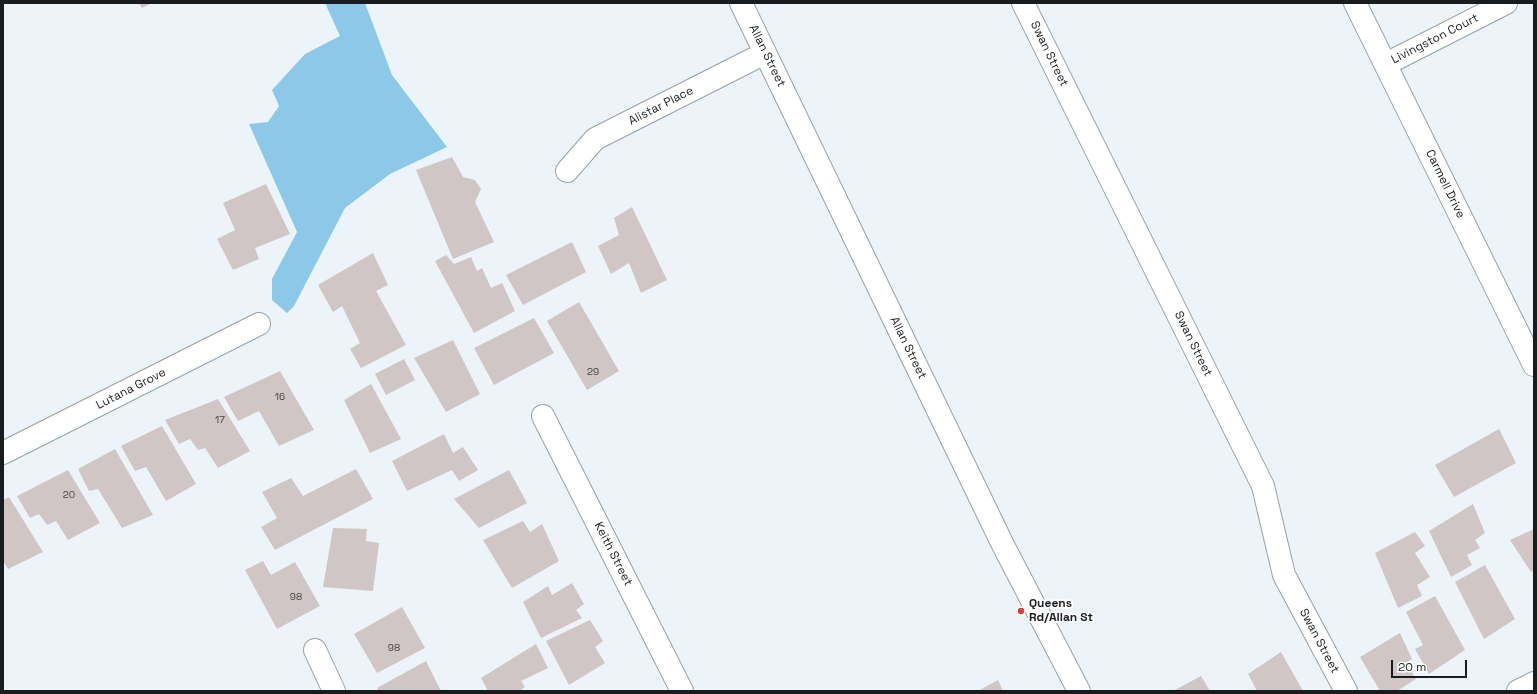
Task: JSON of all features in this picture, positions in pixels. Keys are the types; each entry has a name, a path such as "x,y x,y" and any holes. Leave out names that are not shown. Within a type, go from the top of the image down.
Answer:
{"street":[{"name":"Allan Street","path":"741,3 1003,545 1079,691"},
{"name":"Swan Street","path":"1023,3 1263,486 1284,575 1346,691"},
{"name":"Carmell Drive","path":"1355,3 1527,330 1534,365"},
{"name":"Livingston Court","path":"1386,64 1506,3"},
{"name":"Alistar Place","path":"567,171 595,139 766,53"},
{"name":"Lutana Grove","path":"3,454 259,324"},
{"name":"Keith Street","path":"543,416 682,691"},
{"path":"315,650 334,691"},
{"path":"1518,691 1534,683"}],"shaded area":[{"path":"325,3 365,3 392,75 447,147 390,174 345,208 294,306 287,313 272,300 272,279 297,232 249,124 268,122 279,106 272,90 305,54 340,36"}],"building":[{"path":"139,3 152,3 142,8"},
{"path":"452,157 463,177 475,180 481,189 475,202 494,242 453,259 416,170"},
{"path":"266,184 290,234 255,248 259,259 233,270 217,239 235,230 223,203"},
{"path":"632,207 667,280 641,293 629,263 611,274 598,246 619,235 614,218"},
{"path":"572,242 586,272 523,305 506,275"},
{"path":"373,253 388,285 376,291 406,345 361,368 350,349 360,343 342,306 333,312 318,285"},
{"path":"446,255 454,264 471,257 477,271 482,268 491,288 502,283 515,311 474,333 435,261"},
{"path":"579,302 619,371 587,390 547,321"},
{"path":"534,318 554,353 494,385 474,348"},
{"path":"453,340 480,394 446,412 414,358"},
{"path":"404,359 415,380 386,395 375,374"},
{"path":"280,371 314,430 279,446 259,411 238,421 224,397"},
{"path":"371,384 401,439 370,453 344,400"},
{"path":"218,399 250,451 218,468 205,448 198,450 190,439 179,444 165,420"},
{"path":"162,426 196,484 166,501 146,467 135,471 121,446"},
{"path":"1499,429 1516,463 1454,497 1435,465"},
{"path":"444,434 453,453 463,447 478,470 459,481 452,470 407,491 392,461"},
{"path":"115,449 153,515 122,528 98,489 89,491 78,469"},
{"path":"356,469 373,499 275,550 261,527 277,518 262,492 291,478 303,496"},
{"path":"68,470 100,523 68,540 56,521 47,525 39,514 30,518 17,496"},
{"path":"509,470 527,503 479,528 454,499"},
{"path":"9,497 43,552 8,569 3,561 3,500"},
{"path":"1473,504 1485,533 1475,540 1480,548 1467,555 1472,565 1451,577 1429,531"},
{"path":"523,521 530,532 542,524 559,561 512,588 483,540"},
{"path":"333,528 367,529 366,541 379,543 373,591 323,587"},
{"path":"1534,529 1534,570 1531,572 1510,540"},
{"path":"1415,532 1425,546 1415,553 1430,577 1417,585 1422,596 1398,608 1375,553"},
{"path":"263,561 271,575 295,562 320,606 277,629 245,570"},
{"path":"1485,565 1515,619 1484,639 1455,582"},
{"path":"572,583 584,604 576,610 582,618 541,638 523,602 548,586 552,595"},
{"path":"1435,596 1465,650 1429,674 1415,649 1423,645 1406,612"},
{"path":"402,607 425,648 377,673 354,634"},
{"path":"590,620 603,641 595,647 605,663 569,685 546,641"},
{"path":"1400,633 1412,659 1406,663 1416,679 1397,691 1380,691 1360,657"},
{"path":"536,644 548,668 521,681 525,687 519,691 488,691 481,678"},
{"path":"1281,652 1303,691 1257,691 1248,674"},
{"path":"426,661 441,691 379,691 377,688"},
{"path":"1201,676 1210,691 1173,691"},
{"path":"998,680 1003,691 978,691"}],"place":[{"name":"Queens Rd/Allan St","path":"1021,611"}]}
